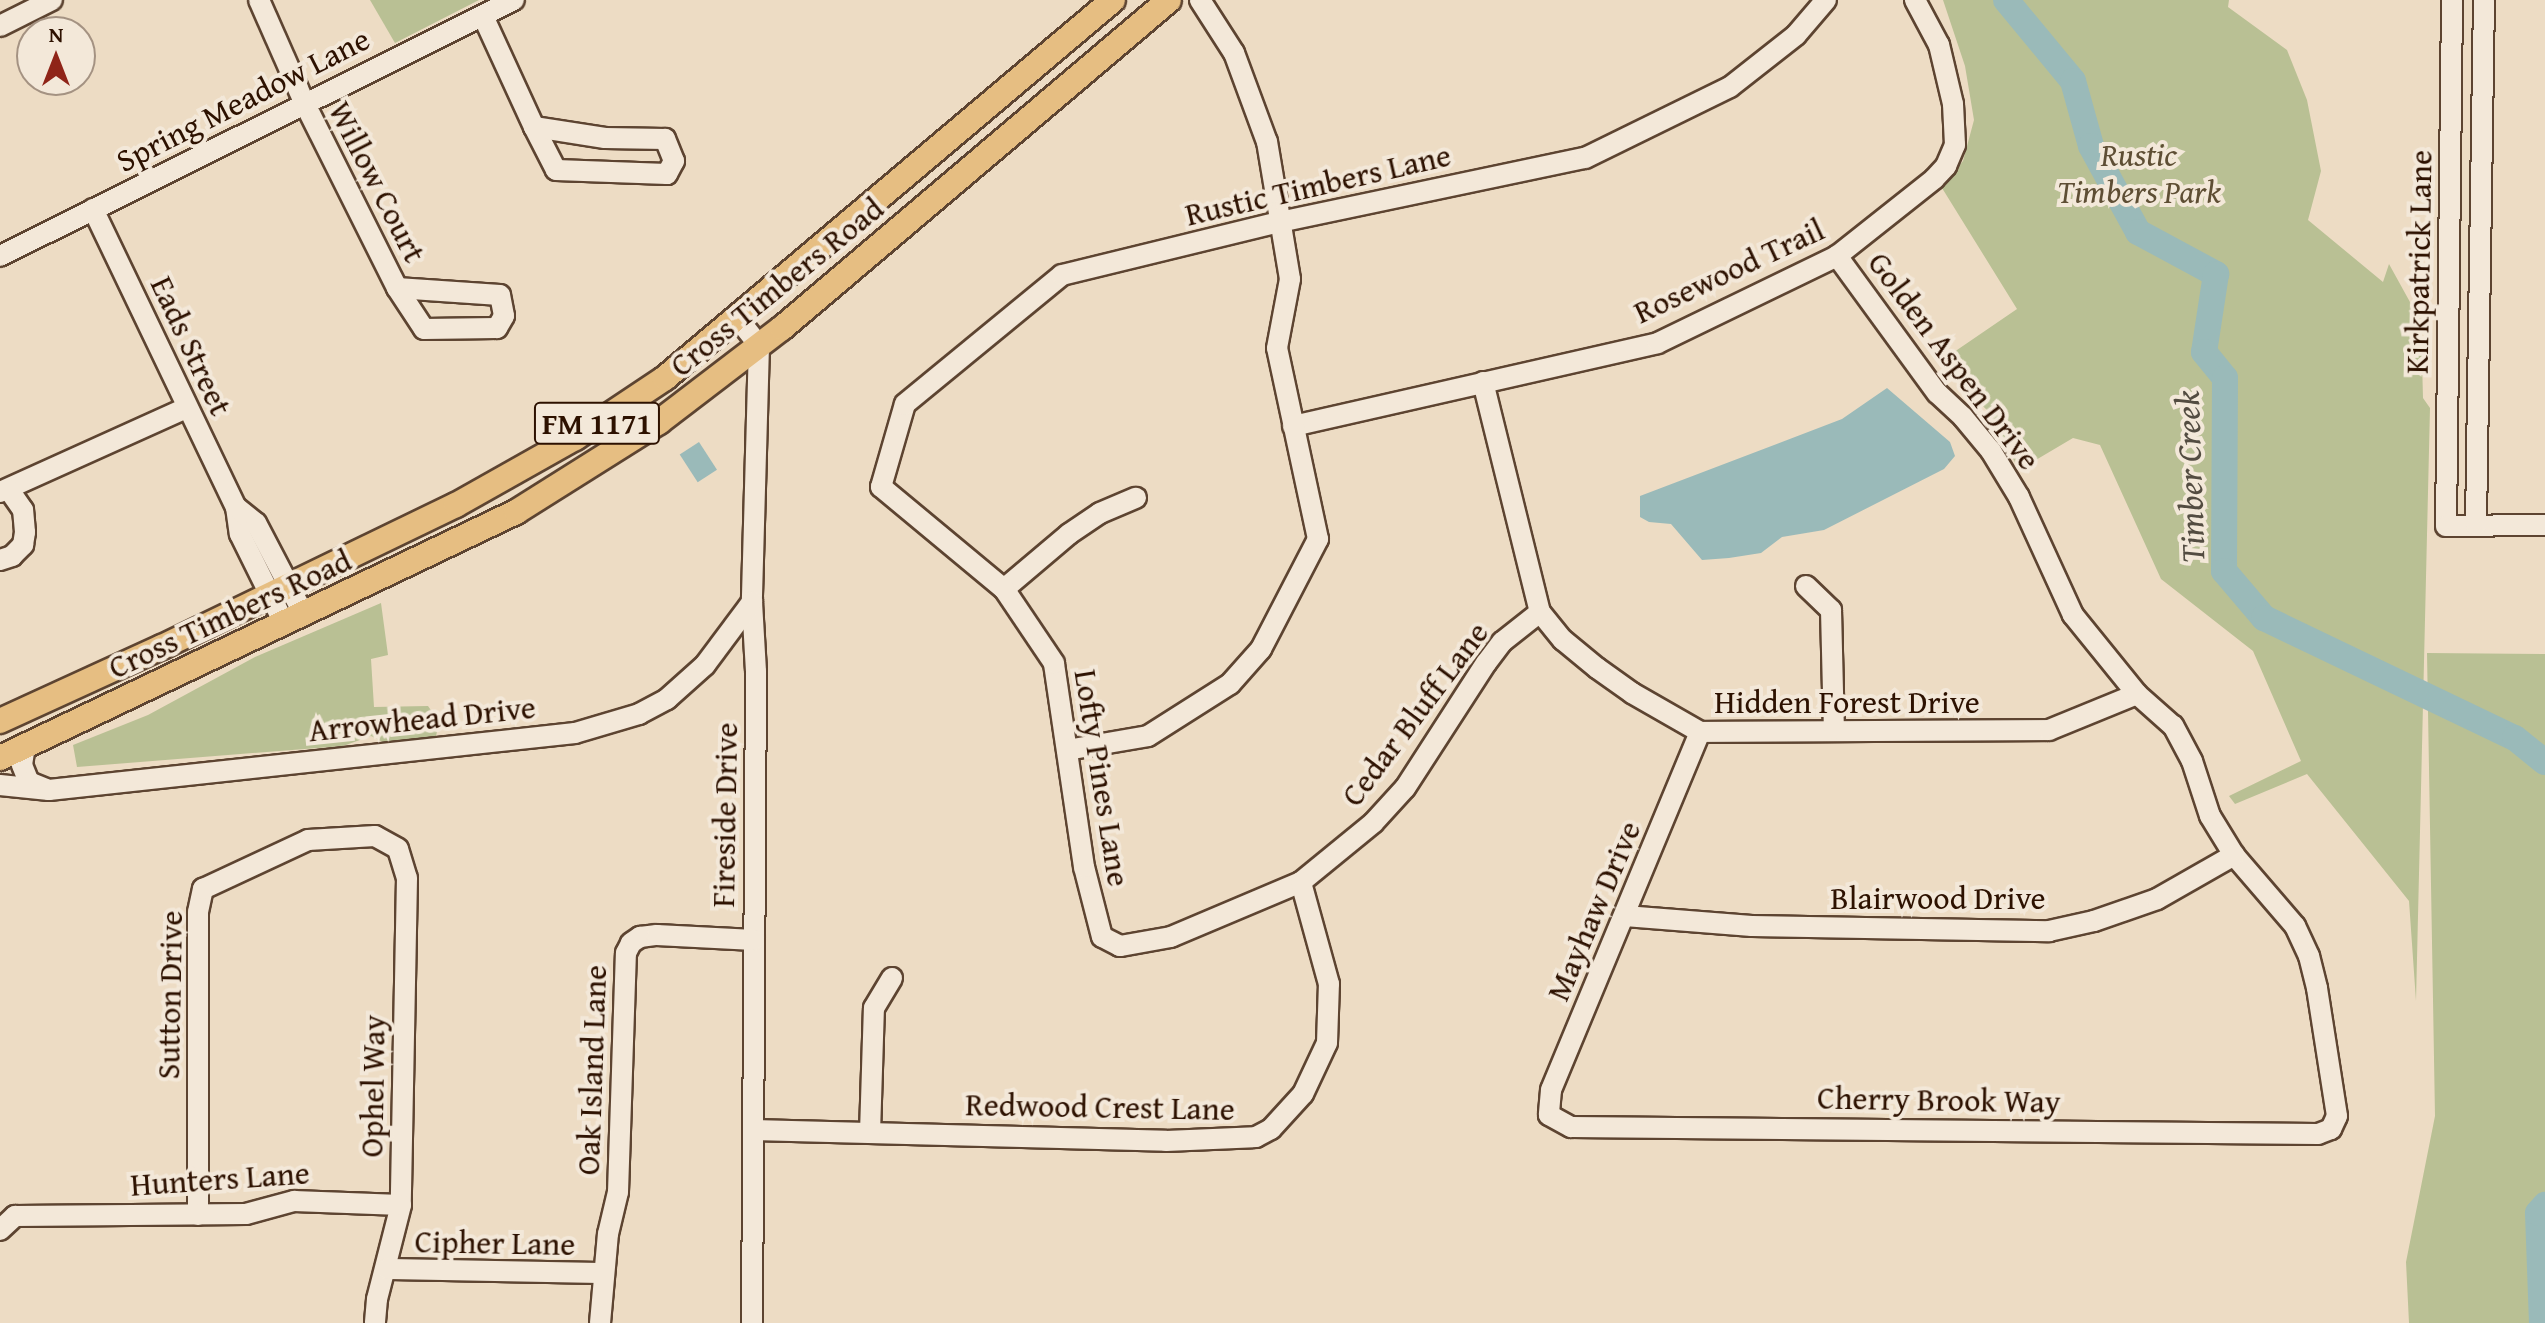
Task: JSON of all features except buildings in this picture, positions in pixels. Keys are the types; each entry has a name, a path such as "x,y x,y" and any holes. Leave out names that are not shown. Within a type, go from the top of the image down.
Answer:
{"main road":[{"name":"Cross Timbers Road","path":"0,721 456,505 575,438 665,378 1113,0"},
{"name":"Cross Timbers Road","path":"0,758 528,505 659,422 759,345 1169,0"}],"street":[{"path":"0,26 52,0"},
{"name":"Willow Court","path":"259,0 304,102 397,288 424,329 497,328 504,316 500,295 397,288"},
{"name":"Spring Meadow Lane","path":"0,256 514,0"},
{"path":"1067,750 1148,736 1230,684 1261,649 1318,539 1277,348 1290,279 1267,142 1234,53 1200,0"},
{"name":"Rustic Timbers Lane","path":"881,487 905,404 1062,275 1280,222 1585,158 1730,87 1796,35 1826,0"},
{"name":"Rosewood Trail","path":"1293,426 1658,343 1837,256 1934,179 1946,166 1955,145 1953,104 1939,45 1915,0"},
{"name":"Kirkpatrick Lane","path":"2452,0 2446,526 2476,525 2484,0"},
{"path":"483,16 534,127 556,170 667,174 674,161 665,139 605,138 534,127"},
{"name":"Eads Street","path":"93,209 236,507 256,523 279,589 294,619"},
{"name":"Golden Aspen Drive","path":"1837,256 1937,393 1963,417 1991,451 2019,497 2073,615 2137,694 2173,726 2192,761 2210,816 2234,855 2295,926 2309,956 2337,1116 2331,1129"},
{"path":"736,316 759,345"},
{"name":"Fireside Drive","path":"752,1323 756,672 752,602 759,345"},
{"name":"Hidden Forest Drive","path":"1483,382 1540,612 1563,640 1597,668 1632,693 1700,732 2049,730 2137,694"},
{"path":"0,560 12,556 23,545 25,532 23,510 5,491 98,445 186,408"},
{"name":"Lofty Pines Lane","path":"881,487 1004,589 1054,663 1077,830 1097,922 1102,937 1120,946"},
{"path":"1004,589 1069,534 1100,513 1136,498"},
{"path":"2476,525 2545,525"},
{"path":"1806,586 1831,610 1834,729"},
{"name":"Arrowhead Drive","path":"0,785 49,790 575,733 639,714 667,699 705,665 752,602"},
{"name":"Cedar Bluff Lane","path":"1120,946 1171,937 1301,882 1373,823 1405,788 1502,642 1540,612"},
{"name":"Mayhaw Drive","path":"1549,1115 1551,1090 1700,732"},
{"path":"25,746 22,765 29,782 49,790"},
{"name":"Sutton Drive","path":"198,1215 198,912 203,889 308,840 375,836 398,849"},
{"name":"Ophel Way","path":"375,1323 377,1299 401,1205 407,878 398,849"},
{"name":"Blairwood Drive","path":"1625,916 1752,926 2049,931 2094,921 2157,899 2234,855"},
{"name":"Redwood Crest Lane","path":"753,1130 1194,1141 1256,1137 1271,1129 1303,1094 1327,1043 1329,984 1301,882"},
{"name":"Oak Island Lane","path":"600,1323 603,1273 618,1192 626,953 631,943 640,937 657,935 754,940"},
{"path":"870,1133 874,1008 892,978"},
{"name":"Cherry Brook Way","path":"1549,1115 1571,1127 2318,1134 2331,1129"},
{"name":"Hunters Lane","path":"0,1230 15,1216 246,1214 294,1201 401,1205"},
{"name":"Cipher Lane","path":"387,1269 603,1273"}],"green space":[{"path":"370,0 479,0 395,43"},
{"name":"Rustic Timbers Park","path":"1943,0 2229,0 2228,7 2287,50 2307,100 2321,171 2308,220 2383,282 2389,264 2421,322 2423,398 2430,408 2416,1001 2409,901 2307,774 2235,804 2229,796 2301,761 2253,651 2161,579 2100,445 2073,438 2019,470 1988,411 1938,363 2017,309 1942,188 1963,161 1974,120 1965,66"},
{"path":"381,603 388,655 371,659 374,707 428,706 439,722 435,741 396,749 371,736 343,746 77,767 73,745 148,715 255,657"},
{"path":"2427,653 2545,654 2545,1323 2409,1323 2406,1262 2435,1116"}],"water":[{"path":"1887,388 1950,442 1955,456 1944,469 1824,530 1782,537 1761,553 1702,560 1671,524 1649,522 1640,517 1640,496 1842,419"},
{"path":"699,442 717,470 698,482 680,455"}],"waterway":[{"name":"Timber Creek","path":"2006,0 2073,81 2091,146 2138,232 2216,274 2204,352 2225,378 2224,571 2264,618 2515,738 2545,762"},
{"name":"Timber Creek","path":"2542,1323 2538,1213 2545,1205"}]}
